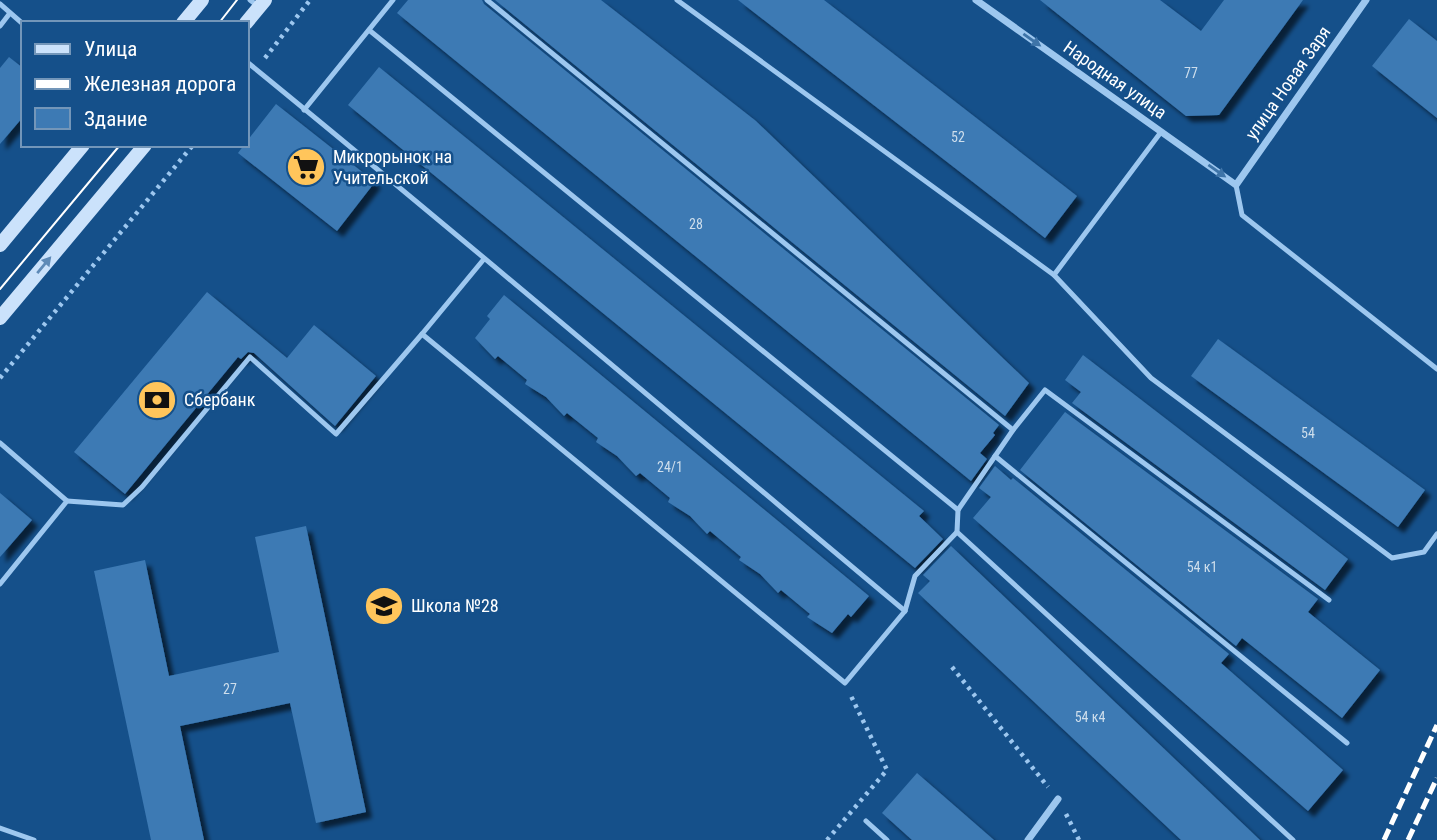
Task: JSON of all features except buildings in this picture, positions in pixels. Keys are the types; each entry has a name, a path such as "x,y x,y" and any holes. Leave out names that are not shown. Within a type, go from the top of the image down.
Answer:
{"main road":[{"path":"185,21 202,0"},
{"path":"247,21 258,2"},
{"path":"0,245 81,147"},
{"path":"0,318 143,147"}],"street":[{"name":"Народная улица","path":"976,0 1236,184"},
{"name":"улица Новая Заря","path":"1236,184 1366,0"},
{"path":"1028,840 1058,799"}],"lane":[{"path":"304,110 393,0"},
{"path":"487,0 1013,430"},
{"path":"677,0 1054,275 1151,378 1392,558 1424,552 1437,534"},
{"path":"0,4 21,22"},
{"path":"0,26 10,13"},
{"path":"369,30 958,510"},
{"path":"248,63 905,611"},
{"path":"1054,275 1161,132"},
{"path":"1236,184 1242,215 1437,369"},
{"path":"0,443 67,501 123,505 142,487 250,356 336,434 484,259"},
{"path":"422,334 845,683 905,611 915,576 957,532 958,510 1013,430 1045,390 1329,600"},
{"path":"995,456 1347,743"},
{"path":"0,584 67,501"},
{"path":"957,532 1293,840"},
{"path":"866,821 887,840"},
{"path":"0,828 34,840"}],"path":[{"path":"256,69 310,0"},
{"path":"0,378 191,147"},
{"path":"952,667 1058,799 1079,840"},
{"path":"827,840 887,771 845,683"}],"tram line":[{"path":"221,21 237,0"},
{"path":"0,289 118,147"}],"railway":[{"path":"1384,840 1437,725"},
{"path":"1408,840 1437,778"}],"place":[{"name":"Микрорынок на Учительской","path":"306,167"},
{"name":"Сбербанк","path":"157,400"},
{"name":"Школа №28","path":"384,606"}]}
